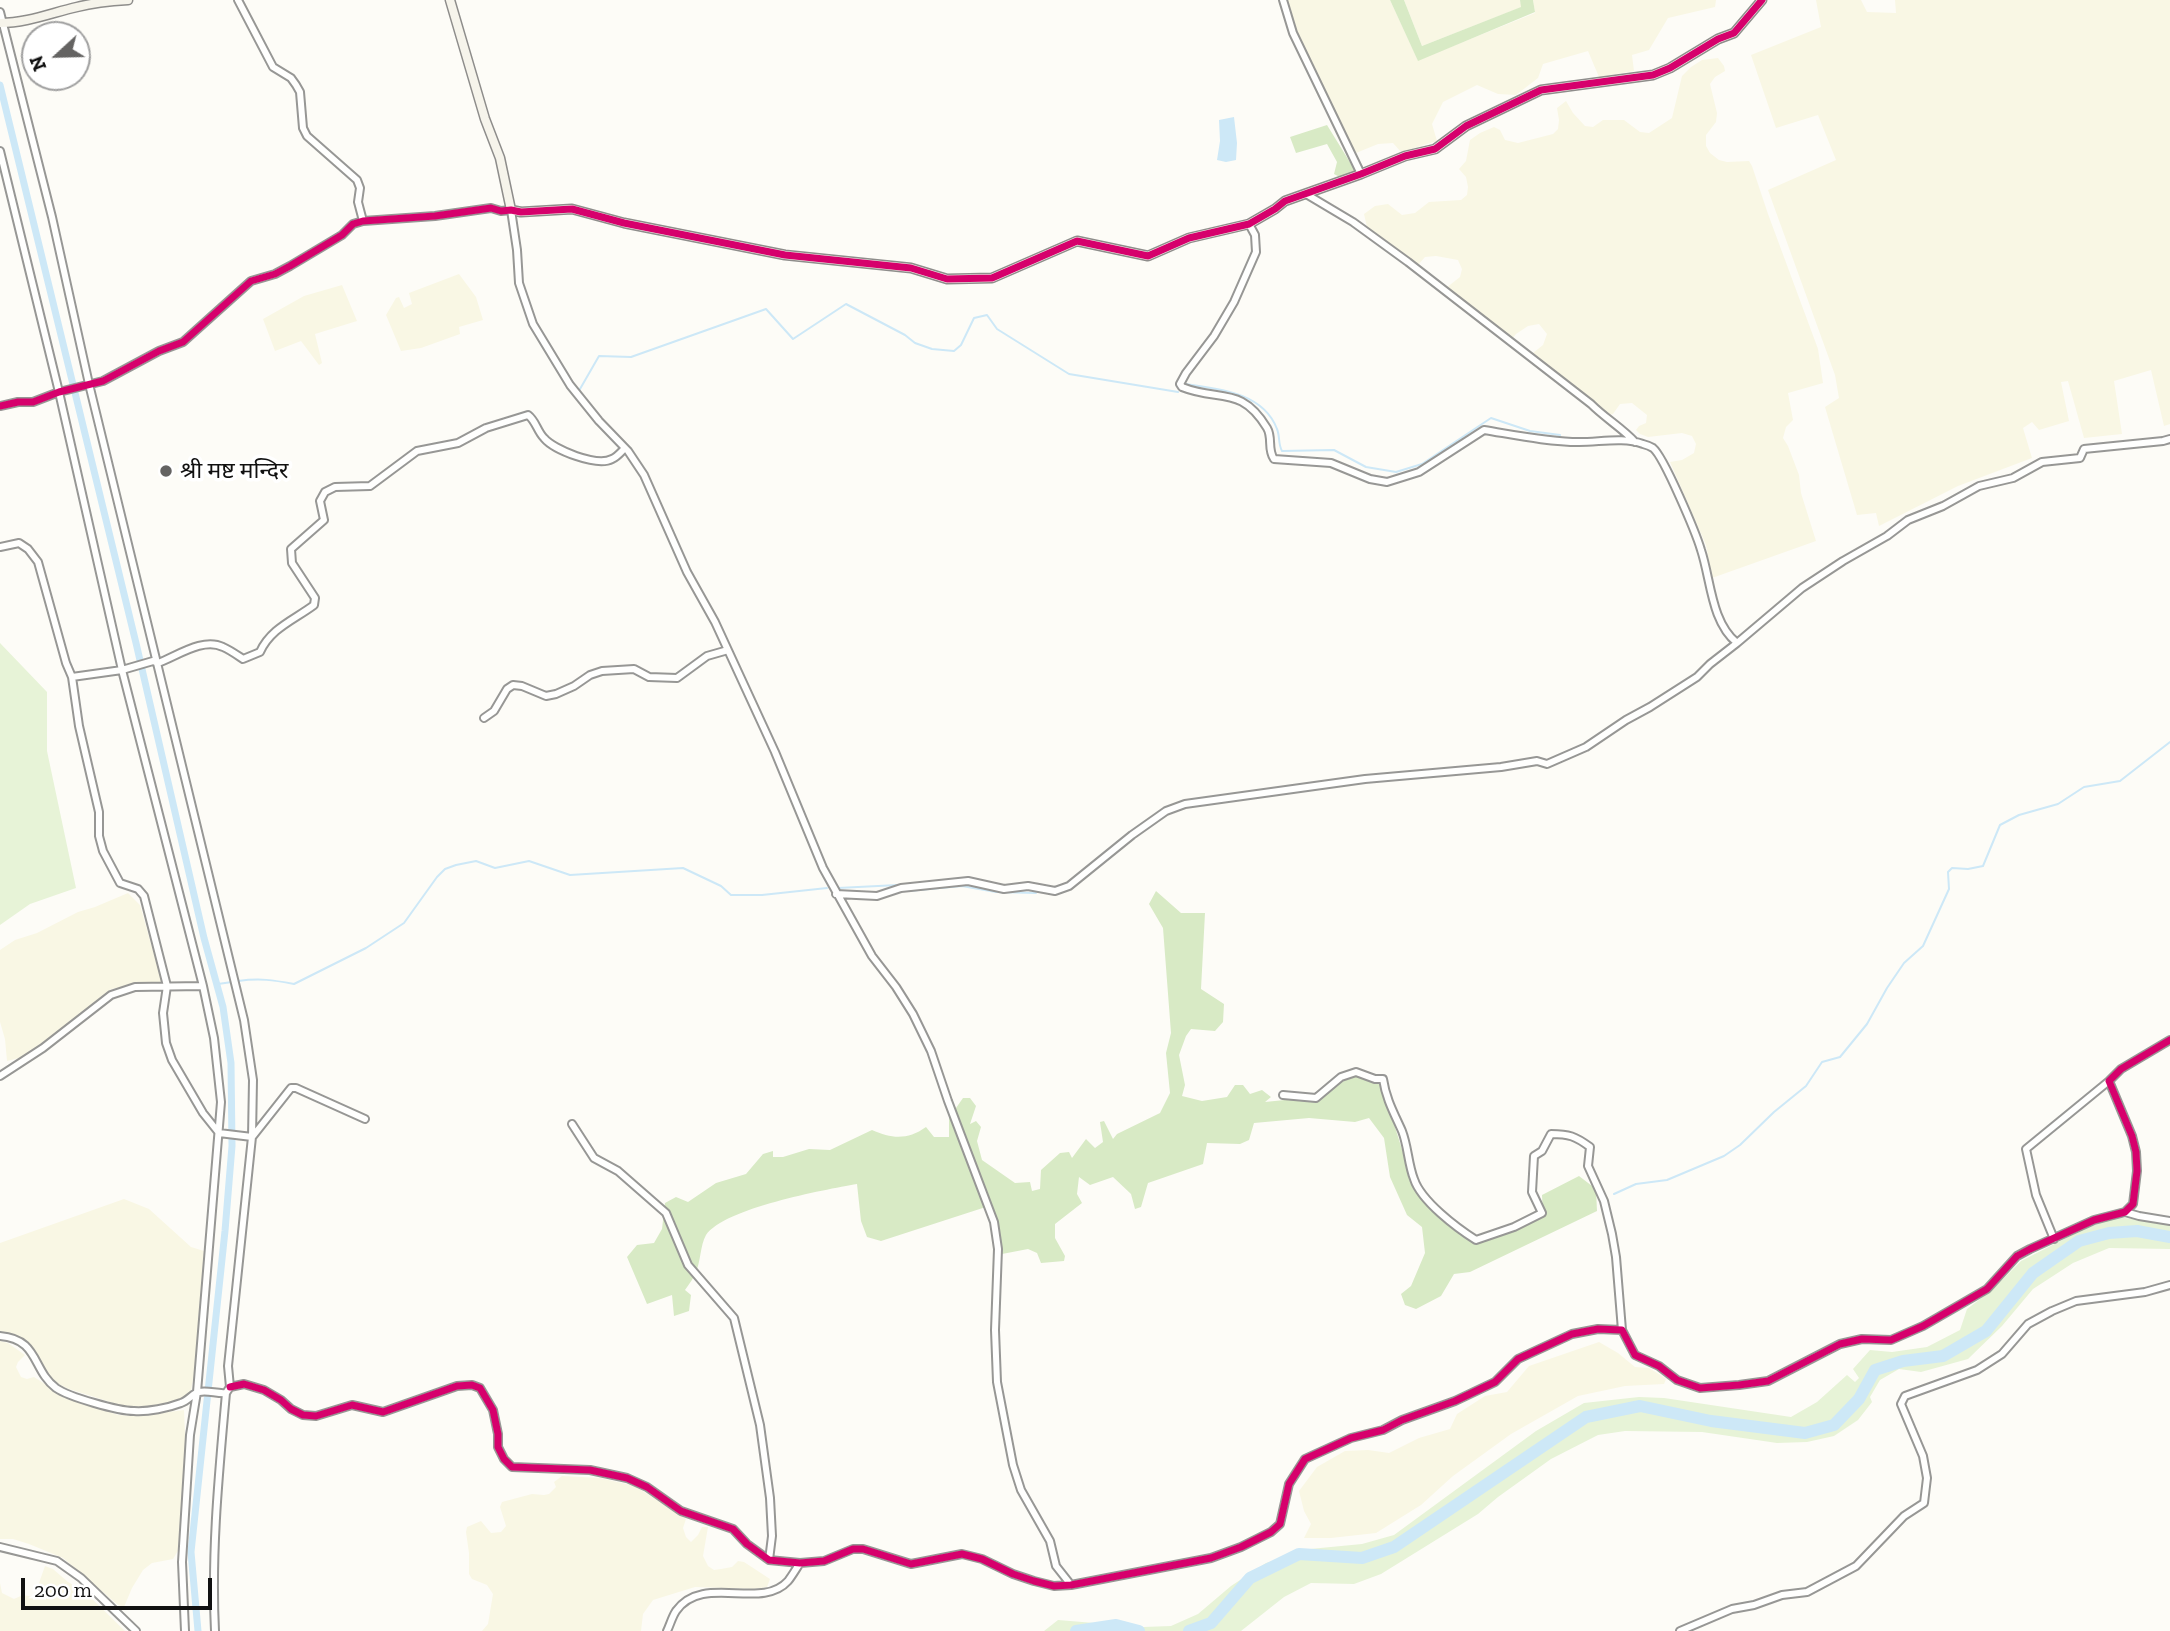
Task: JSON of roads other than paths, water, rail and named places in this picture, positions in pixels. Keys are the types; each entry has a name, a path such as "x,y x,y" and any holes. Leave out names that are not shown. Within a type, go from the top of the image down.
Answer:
{"street":[{"path":"1,23 46,16 78,6 128,0"},
{"path":"238,0 273,68 291,78 296,85 303,128 307,136 357,180 363,221"},
{"path":"450,0 485,119 500,158 511,210 519,283 533,324 570,385 636,460 775,752 822,868 872,956 908,1005 932,1051 994,1222 998,1249 995,1330 997,1382 1013,1465 1021,1490 1050,1541 1056,1566 1071,1585"},
{"path":"1283,0 1293,33 1361,174"},
{"path":"0,406 33,402 88,385 113,376 159,351 183,342 251,281 290,266 342,234 353,224 363,221 435,216 491,208 521,212 572,209 624,223 785,255 911,268 947,279 992,278 1077,241 1148,256 1189,238 1249,224 1285,201 1405,156 1436,149 1466,127 1541,90 1653,75 1670,68 1718,39 1734,33 1762,0"},
{"path":"0,12 52,217 88,385 244,1020 253,1080 228,1390 216,1500 213,1587 215,1631"},
{"path":"0,151 203,986 216,1051 223,1134 197,1392 190,1435 182,1562 185,1631"},
{"path":"1306,194 1353,222 1408,262 1591,404 1635,442"},
{"path":"1249,224 1255,235 1256,252 1234,302 1214,336 1186,373 1180,383 1182,387 1240,400 1256,412 1269,432 1270,453 1274,459 1331,463 1370,479 1387,482 1419,472 1483,430 1578,442 1622,440 1643,443 1654,449 1665,467 1701,550 1718,618 1727,635 1737,643"},
{"path":"72,677 155,662 208,644 221,645 243,659 260,652 266,639 280,626 314,605 315,598 292,563 291,549 324,520 320,501 325,492 335,487 370,486 417,451 458,443 486,428 528,415 534,420 540,435 552,446 586,458 611,461 625,448"},
{"path":"836,894 877,896 901,888 961,881 1004,889 1028,886 1055,891 1069,886 1166,811 1185,804 1365,779 1501,767 1537,761 1547,764 1586,747 1697,677 1802,588 1887,537 1908,520 1943,506 1979,486 2013,478 2042,462 2080,458 2084,449 2170,439"},
{"path":"0,547 19,543 28,549 38,562 72,677 79,726 99,812 99,836 103,851 120,883 138,889 144,896 167,986 163,1013 166,1043 172,1060 203,1113 223,1134 249,1137"},
{"path":"484,718 494,711 507,689 513,685 522,685 546,696 574,686 590,675 602,671 634,669 649,677 677,678 707,656 728,650"},
{"path":"0,1076 43,1048 111,995 135,987 203,986"},
{"path":"2054,1239 2036,1195 2026,1149 2121,1069 2170,1040"},
{"path":"1283,1095 1316,1098 1341,1077 1356,1072 1383,1079 1385,1094 1403,1133 1414,1182 1422,1194 1460,1230 1476,1240 1514,1227 1542,1213 1532,1192 1534,1156 1542,1151 1551,1134 1569,1134 1579,1139 1590,1147 1588,1166 1604,1202 1612,1234 1622,1330 1635,1356 1659,1366 1677,1380 1700,1388 1768,1381 1840,1344 1862,1339 1891,1340 1923,1326 1987,1289 2017,1256 2094,1220 2125,1212 2170,1221"},
{"path":"2109,1081 2136,1152 2133,1204 2125,1212"},
{"path":"249,1137 291,1088 365,1119"},
{"path":"572,1124 594,1158 618,1171 666,1213 688,1265 734,1318 760,1425 771,1498 772,1536 769,1560"},
{"path":"1680,1631 1732,1609 1782,1595 1807,1592 1856,1566 1903,1516 1924,1503 1927,1478 1923,1456 1901,1404 1905,1396 1977,1370 2002,1354 2028,1324 2052,1311 2076,1301 2145,1292 2170,1285"},
{"path":"0,1336 22,1342 34,1353 42,1371 58,1390 134,1411 184,1403 197,1392 228,1390 244,1384 264,1390 303,1415 316,1416 352,1405 383,1412 457,1386 472,1385 480,1388 493,1410 498,1447 512,1467 590,1470 627,1478 647,1487 681,1511 733,1529 747,1544 769,1560 800,1563 824,1560 853,1549 863,1549 911,1564 962,1553 1013,1574 1054,1586 1211,1558 1241,1547 1271,1532 1280,1524 1289,1485 1305,1459 1351,1438 1383,1430 1402,1420 1455,1401 1495,1382 1518,1359 1572,1334 1598,1329 1622,1330"},
{"path":"0,1547 57,1560 81,1578 136,1631"},
{"path":"667,1631 676,1610 691,1597 706,1593 768,1593 787,1583 800,1563"}],"water":[{"path":"1234,117 1236,160 1217,160 1219,120"}],"waterway":[{"path":"0,85 136,643 204,938 223,1007 231,1063 232,1146 191,1552 198,1631"},
{"path":"580,389 599,356 631,357 766,309 793,339 846,304 915,343 932,349 954,351 961,345 974,318 987,315 997,329 1069,374 1178,392"},
{"path":"1185,384 1238,394 1261,407 1277,429 1282,451 1334,450 1366,467 1396,472 1422,464 1491,418 1530,431 1560,435"},
{"path":"1614,1194 1636,1184 1667,1180 1724,1156 1806,1086 1822,1062 1840,1057 1867,1024 1904,963 1923,946 1949,889 1948,872 1952,868 1983,866 2000,825 2019,815 2058,804 2084,787 2120,781 2170,742"},
{"path":"238,981 266,980 294,984 366,948 404,923 445,869 476,861 495,868 529,861 570,875 683,868 721,886 731,895 762,895 827,888"},
{"path":"838,888 898,885"},
{"path":"908,891 962,886 996,892 1036,893"},
{"path":"218,984 232,982"},
{"path":"1189,1631 1211,1623 1250,1578 1299,1554 1362,1558 1394,1547 1586,1417 1640,1406 1711,1421 1805,1433 1834,1425 1859,1399 1875,1370 1903,1361 1943,1356 1986,1331 2033,1273 2079,1241 2109,1233 2137,1231 2170,1237"},
{"path":"1076,1631 1116,1625 1139,1631"}],"place":[{"name":"श्री मष्ट मन्दिर","path":"166,471"}]}
